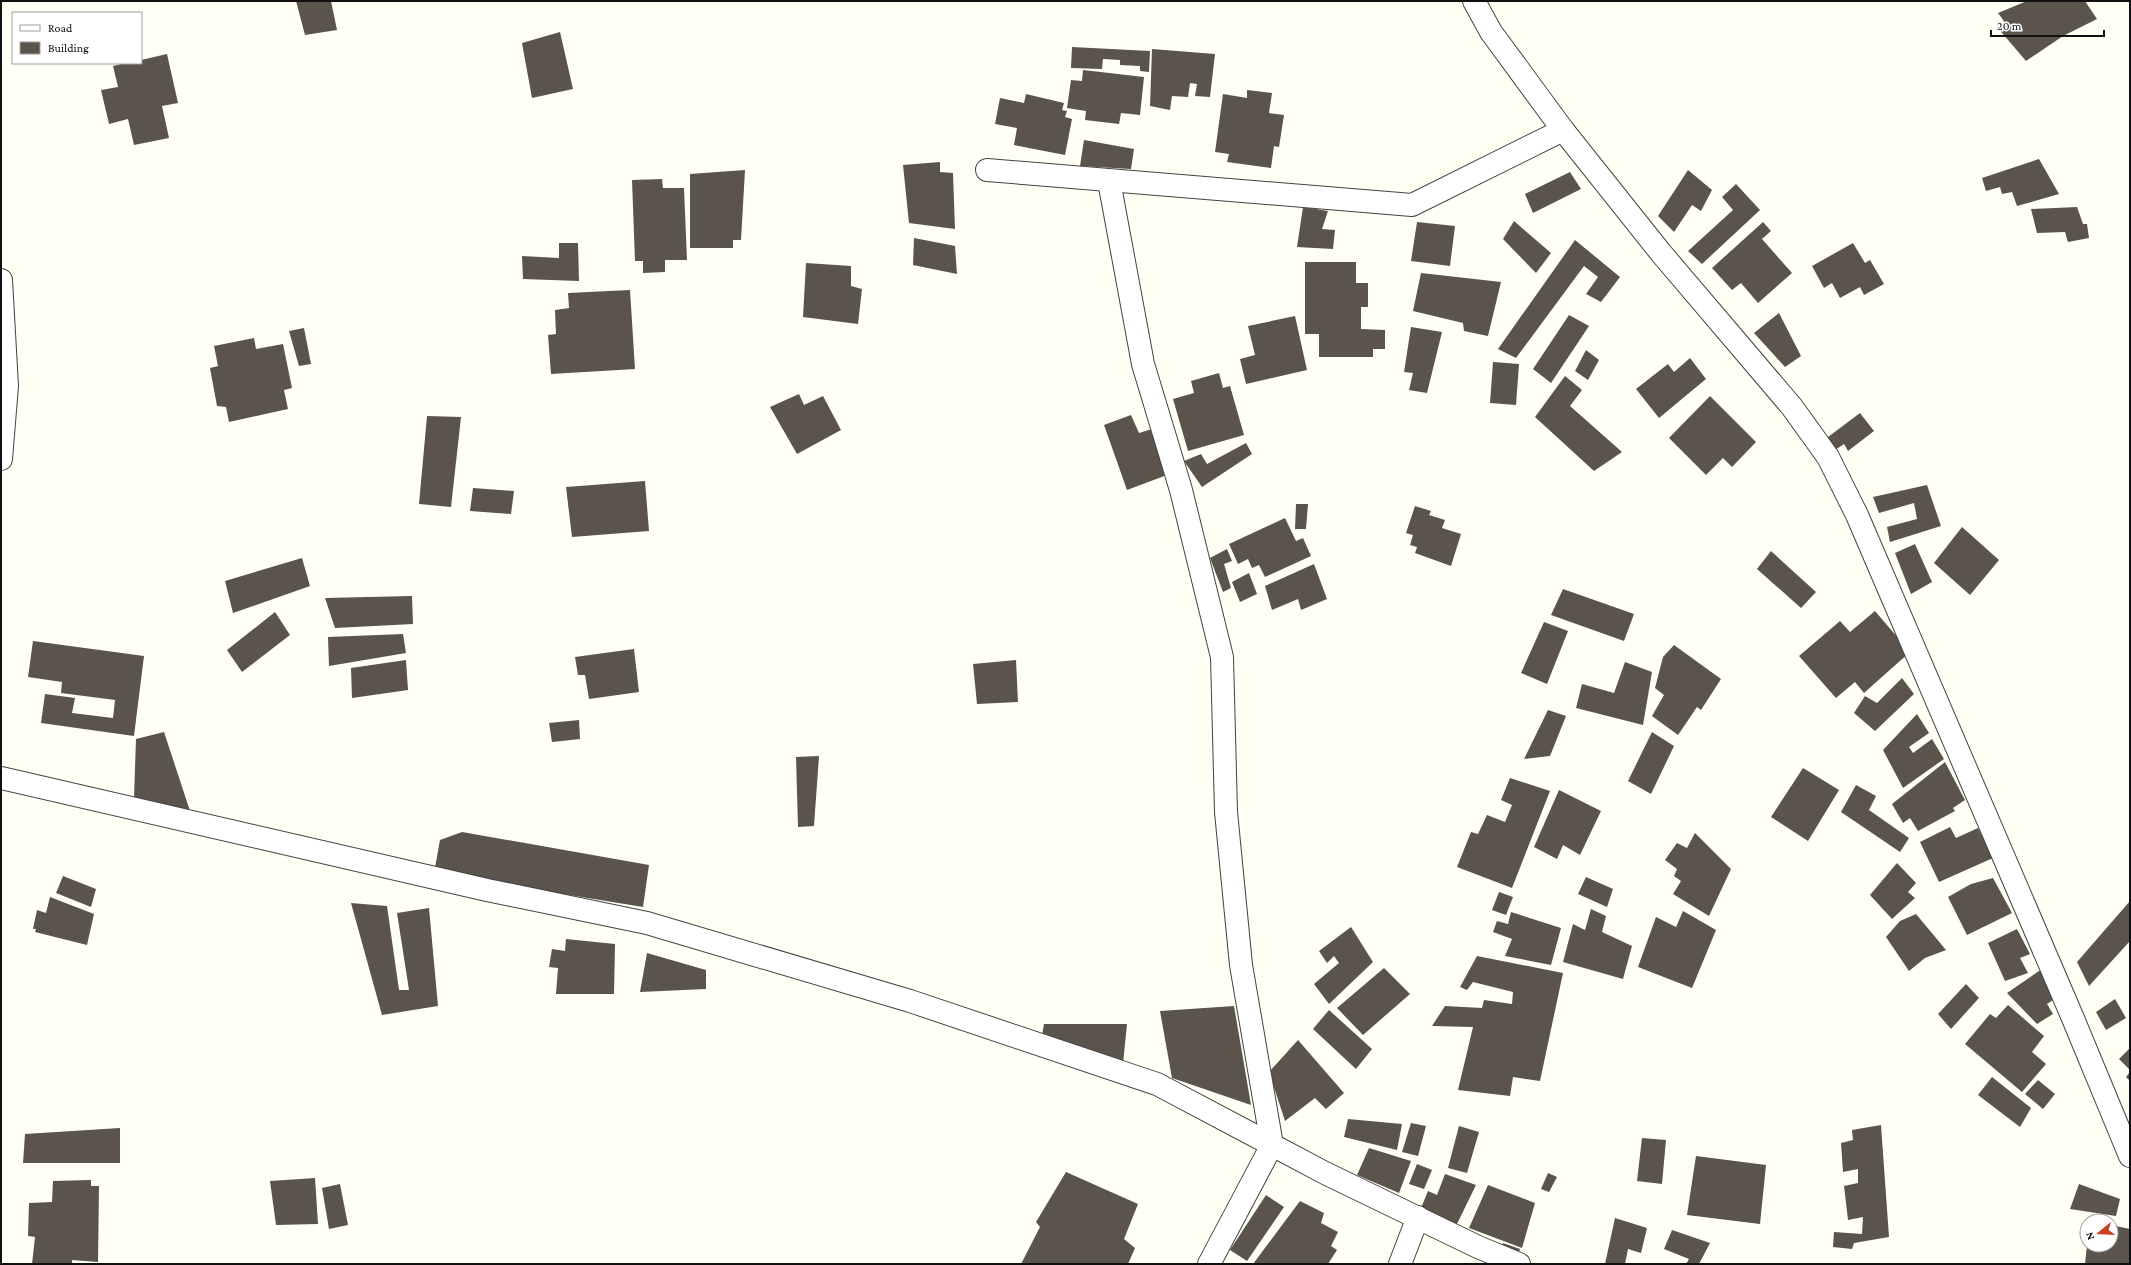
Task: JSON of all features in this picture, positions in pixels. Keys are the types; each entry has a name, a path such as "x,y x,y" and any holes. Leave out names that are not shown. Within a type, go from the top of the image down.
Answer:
{"street":[{"path":"1474,1 1491,32 1563,130 1661,253 1792,407 1828,457 1857,515 2072,1016 2130,1156"},
{"path":"987,170 1412,205 1563,130"},
{"path":"1109,181 1143,364 1181,490 1222,657 1226,812 1239,950 1272,1145 1209,1264"},
{"path":"1,280 7,386 1,460"},
{"path":"1,778 488,890 647,923 910,1001 1157,1084 1272,1145 1478,1247 1519,1264"},
{"path":"1400,1264 1418,1217"}],"building":[{"path":"296,1 331,1 337,30 305,35"},
{"path":"2027,1 2085,1 2097,19 2063,36 2026,61 1997,27 2006,24 1998,13"},
{"path":"560,32 573,89 532,98 522,43"},
{"path":"1072,47 1150,51 1149,72 1140,71 1140,66 1120,65 1120,60 1103,59 1102,69 1071,68"},
{"path":"1152,49 1215,54 1210,97 1195,96 1197,84 1190,83 1188,97 1172,96 1170,110 1150,106"},
{"path":"167,54 178,103 162,106 169,138 134,145 128,119 109,124 101,90 118,87 113,66 122,64 142,64 142,60"},
{"path":"1083,70 1144,77 1140,115 1121,113 1119,124 1085,120 1086,111 1067,108 1071,80 1082,81"},
{"path":"1247,90 1272,93 1269,113 1284,115 1279,147 1274,146 1271,168 1227,162 1229,154 1215,152 1223,94 1247,98"},
{"path":"1026,94 1064,103 1062,110 1067,111 1065,117 1072,119 1065,155 1014,145 1017,128 995,124 1000,98 1024,103"},
{"path":"1084,140 1134,149 1131,169 1080,166"},
{"path":"2039,159 2059,194 2017,206 2012,192 2002,194 2000,187 1986,191 1982,178"},
{"path":"940,162 940,172 953,173 955,229 909,223 903,165"},
{"path":"745,170 741,240 733,240 733,248 690,248 690,174"},
{"path":"1688,170 1712,190 1701,211 1692,205 1674,232 1658,216"},
{"path":"1570,172 1581,189 1533,213 1525,194"},
{"path":"662,179 663,188 684,188 687,260 665,260 665,272 643,273 643,261 635,261 632,180"},
{"path":"1736,184 1760,210 1702,264 1688,251 1733,210 1722,197"},
{"path":"1303,207 1328,211 1322,229 1335,230 1333,249 1297,247"},
{"path":"2077,207 2083,224 2087,224 2089,238 2068,242 2065,232 2037,233 2031,209"},
{"path":"1514,221 1551,253 1536,273 1503,239"},
{"path":"1417,222 1455,226 1450,266 1411,261"},
{"path":"1763,222 1771,231 1762,239 1792,273 1758,303 1741,283 1732,290 1712,268"},
{"path":"914,238 955,246 957,274 913,265"},
{"path":"1575,240 1620,277 1601,302 1586,294 1598,277 1584,266 1516,358 1498,349"},
{"path":"559,243 578,243 579,281 523,279 522,256 559,258"},
{"path":"1853,243 1865,263 1870,260 1884,284 1864,295 1860,287 1840,298 1832,283 1824,288 1812,266"},
{"path":"1305,262 1356,262 1356,283 1368,283 1368,307 1361,307 1361,329 1385,330 1385,349 1373,349 1373,357 1319,357 1319,334 1305,334"},
{"path":"806,263 851,266 851,286 862,289 858,324 803,317"},
{"path":"1421,273 1501,282 1488,336 1464,331 1463,323 1413,311"},
{"path":"630,290 635,369 551,374 548,335 556,334 555,310 569,308 568,293"},
{"path":"1779,313 1801,356 1785,367 1754,333"},
{"path":"1569,315 1589,326 1551,383 1533,369"},
{"path":"1295,316 1307,370 1246,384 1240,359 1255,355 1248,326"},
{"path":"1411,327 1442,332 1427,393 1409,390 1413,373 1404,372"},
{"path":"304,328 311,364 299,366 289,331"},
{"path":"254,338 256,349 283,344 292,388 284,390 288,409 229,422 226,407 217,406 210,368 218,366 214,346"},
{"path":"1586,350 1599,360 1588,380 1575,371"},
{"path":"1690,358 1706,379 1659,418 1636,389 1668,364 1674,372"},
{"path":"1493,362 1519,364 1516,405 1490,403"},
{"path":"1219,373 1223,388 1230,386 1244,435 1188,451 1173,399 1194,393 1191,381"},
{"path":"1565,376 1582,390 1570,406 1622,452 1594,471 1535,417"},
{"path":"799,394 804,405 823,396 841,430 797,454 770,407"},
{"path":"1710,396 1756,442 1732,467 1723,458 1706,475 1669,438"},
{"path":"1860,413 1874,431 1848,451 1844,444 1835,450 1828,437"},
{"path":"1131,415 1139,433 1152,429 1167,475 1127,490 1104,425"},
{"path":"427,416 461,417 451,507 419,504"},
{"path":"1246,443 1252,454 1202,487 1184,461 1201,454 1207,464"},
{"path":"645,481 649,531 572,537 566,487"},
{"path":"1927,485 1941,526 1890,542 1887,527 1917,519 1914,503 1879,513 1873,497"},
{"path":"473,488 514,491 511,514 470,511"},
{"path":"1296,504 1308,504 1306,529 1295,529"},
{"path":"1415,506 1431,511 1429,515 1445,520 1442,528 1461,534 1451,566 1415,553 1417,547 1410,545 1413,535 1406,533"},
{"path":"1285,518 1296,541 1303,538 1311,556 1265,577 1259,565 1252,568 1248,559 1238,564 1229,544"},
{"path":"1962,527 1999,560 1970,595 1934,563"},
{"path":"1915,544 1932,582 1911,594 1895,553"},
{"path":"1227,549 1232,561 1224,564 1231,588 1223,592 1210,558"},
{"path":"1771,551 1816,592 1801,608 1757,569"},
{"path":"302,558 310,586 233,613 225,581"},
{"path":"1314,564 1327,599 1301,610 1298,599 1272,610 1265,586"},
{"path":"1249,573 1257,594 1240,602 1232,582"},
{"path":"1563,589 1634,614 1624,641 1551,615"},
{"path":"412,596 413,624 335,628 325,598"},
{"path":"1875,611 1910,652 1864,693 1855,682 1836,698 1799,656 1840,621 1850,632"},
{"path":"275,612 290,635 242,672 227,650"},
{"path":"1544,622 1568,631 1547,684 1521,673"},
{"path":"403,634 406,653 329,666 328,637"},
{"path":"33,641 144,656 134,736 41,723 45,694 75,698 72,713 113,718 115,700 61,693 62,682 28,677"},
{"path":"1674,645 1721,679 1701,710 1697,707 1678,735 1652,716 1664,695 1655,688 1663,657"},
{"path":"634,649 639,692 589,699 585,675 578,675 575,657"},
{"path":"406,660 408,690 352,698 351,668"},
{"path":"1016,660 1018,702 977,704 973,664"},
{"path":"1625,662 1652,672 1643,725 1576,708 1582,684 1614,693"},
{"path":"1902,678 1914,694 1875,731 1854,713 1865,696 1877,703"},
{"path":"1548,710 1566,716 1550,756 1524,759"},
{"path":"1917,714 1929,733 1909,747 1913,753 1932,739 1944,759 1903,788 1883,750"},
{"path":"579,720 580,739 552,742 549,723"},
{"path":"164,732 191,814 134,798 136,739"},
{"path":"1652,732 1674,746 1651,794 1628,781"},
{"path":"819,756 814,826 798,827 796,757"},
{"path":"1945,762 1965,800 1953,808 1955,811 1918,831 1910,818 1903,823 1892,804"},
{"path":"1803,768 1839,790 1808,841 1771,817"},
{"path":"1510,778 1550,791 1512,888 1457,867 1471,832 1478,834 1487,815 1505,822 1512,805 1501,800"},
{"path":"1856,785 1876,796 1869,810 1909,838 1900,852 1841,812"},
{"path":"1559,790 1601,811 1580,855 1563,845 1557,859 1534,847"},
{"path":"1950,827 1956,838 1978,828 1993,858 1939,882 1920,842"},
{"path":"462,832 649,865 643,907 434,873 440,840"},
{"path":"1695,833 1731,869 1709,916 1673,894 1681,881 1674,876 1677,869 1665,860 1677,843 1687,848"},
{"path":"1897,863 1916,883 1908,892 1915,898 1892,919 1870,895"},
{"path":"63,876 96,889 91,907 56,893"},
{"path":"1586,877 1613,889 1607,907 1578,894"},
{"path":"1993,878 2012,913 1967,935 1948,897 1971,884"},
{"path":"1499,892 1513,897 1506,915 1492,910"},
{"path":"50,897 94,914 87,945 35,932 36,929 33,929 37,910 46,913"},
{"path":"2130,901 2130,941 2089,986 2077,962"},
{"path":"351,903 387,906 399,990 409,990 397,913 429,908 438,1006 382,1015"},
{"path":"1591,909 1606,916 1602,932 1632,946 1623,979 1563,962 1573,924 1585,930"},
{"path":"1683,911 1716,930 1692,988 1638,967 1656,917 1676,927"},
{"path":"1511,912 1561,928 1551,965 1505,956 1512,939 1493,932 1497,921 1508,924"},
{"path":"1916,914 1946,950 1925,958 1909,971 1886,937 1900,921"},
{"path":"1351,927 1373,962 1329,1004 1314,984 1339,963 1334,956 1327,963 1319,951"},
{"path":"2017,929 2030,954 2020,958 2028,973 2005,981 1988,943"},
{"path":"566,939 615,944 614,994 556,994 558,968 549,967 552,949 565,951"},
{"path":"647,953 706,970 706,989 640,992"},
{"path":"1477,956 1563,973 1540,1081 1513,1077 1510,1096 1458,1090 1473,1027 1432,1026 1445,1006 1482,1008 1484,1000 1512,1004 1513,992 1473,982 1467,990 1460,987"},
{"path":"1384,968 1410,994 1363,1035 1337,1008"},
{"path":"2042,969 2056,998 2047,1004 2053,1014 2037,1024 2007,993"},
{"path":"1966,984 1979,998 1951,1029 1938,1014"},
{"path":"2115,999 2126,1018 2106,1030 2096,1012"},
{"path":"2008,1005 2044,1036 2032,1052 2046,1064 2022,1092 1965,1044 1990,1014 1996,1018"},
{"path":"1234,1006 1251,1105 1172,1078 1160,1011"},
{"path":"1329,1010 1372,1049 1356,1069 1313,1029"},
{"path":"1044,1024 1127,1024 1123,1064 1041,1041"},
{"path":"1298,1040 1344,1093 1326,1109 1315,1098 1285,1121 1269,1072"},
{"path":"2130,1048 2130,1070 2119,1059"},
{"path":"2130,1072 2130,1081 2126,1077"},
{"path":"1992,1077 2031,1108 2020,1127 1978,1095"},
{"path":"2038,1080 2055,1094 2043,1109 2025,1094"},
{"path":"1348,1119 1402,1124 1397,1150 1344,1137"},
{"path":"1411,1123 1426,1126 1418,1156 1402,1152"},
{"path":"1881,1125 1889,1237 1854,1243 1852,1249 1833,1247 1834,1232 1862,1234 1863,1217 1848,1220 1844,1186 1858,1183 1858,1169 1843,1172 1841,1143 1853,1140 1852,1130"},
{"path":"1459,1126 1479,1132 1467,1173 1448,1168"},
{"path":"120,1128 120,1163 23,1163 25,1134"},
{"path":"1642,1138 1666,1140 1662,1184 1637,1181"},
{"path":"1369,1148 1411,1161 1399,1193 1357,1175"},
{"path":"1696,1156 1766,1165 1760,1224 1687,1215"},
{"path":"1417,1164 1432,1170 1424,1189 1409,1184"},
{"path":"1066,1172 1138,1204 1124,1239 1135,1248 1128,1264 1021,1264 1040,1227 1036,1222"},
{"path":"1548,1173 1557,1177 1549,1192 1541,1189"},
{"path":"1445,1174 1476,1185 1456,1226 1421,1208 1428,1191 1437,1195"},
{"path":"315,1178 318,1224 276,1225 270,1181"},
{"path":"91,1180 91,1186 99,1186 98,1262 72,1260 72,1264 32,1264 35,1237 28,1236 29,1203 52,1202 53,1181"},
{"path":"340,1184 348,1225 329,1229 322,1188"},
{"path":"2079,1184 2120,1199 2117,1213 2096,1213 2070,1209"},
{"path":"1488,1185 1535,1203 1522,1248 1469,1228"},
{"path":"1266,1195 1284,1207 1247,1261 1230,1250"},
{"path":"1300,1201 1324,1213 1321,1223 1338,1232 1331,1246 1337,1250 1328,1264 1253,1264"},
{"path":"1615,1218 1647,1228 1641,1253 1628,1249 1625,1264 1605,1264"},
{"path":"2119,1227 2130,1229 2130,1264 2085,1264 2086,1253 2119,1253"},
{"path":"1672,1230 1710,1243 1699,1264 1686,1264 1689,1259 1664,1249"},
{"path":"1503,1243 1520,1249 1516,1261 1499,1254"}]}
